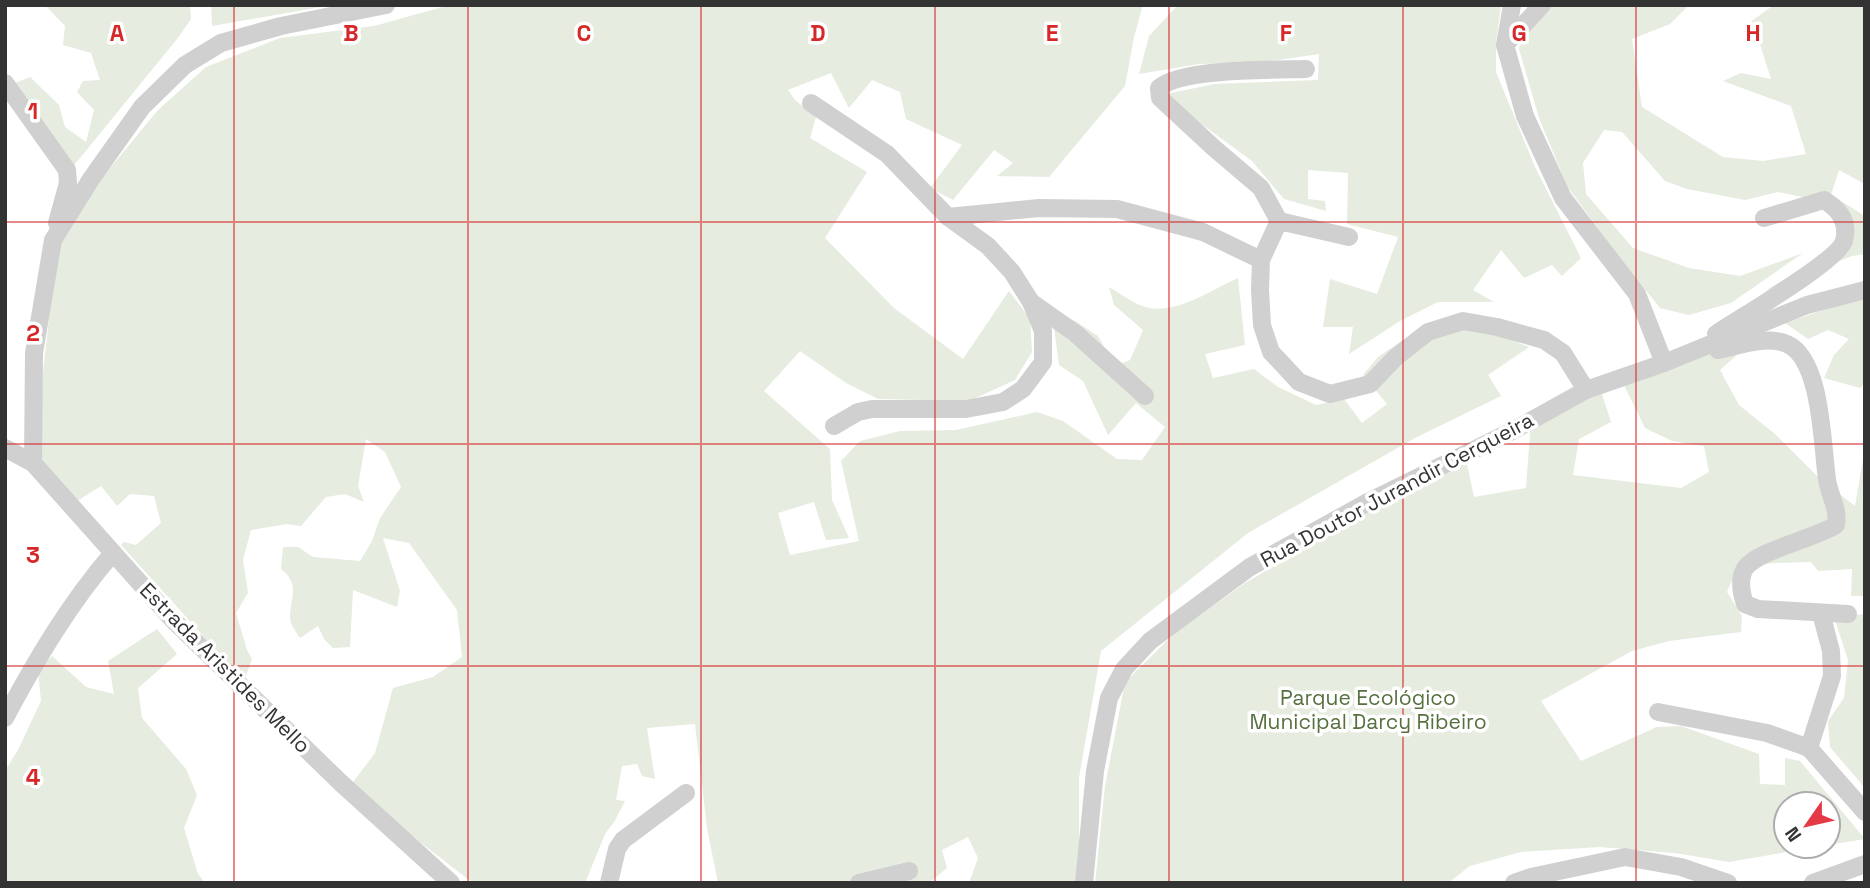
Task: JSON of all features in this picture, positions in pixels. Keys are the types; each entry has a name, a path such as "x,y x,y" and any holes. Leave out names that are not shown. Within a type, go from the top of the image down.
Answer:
{"street":[{"path":"53,240 91,179 142,107 185,65 221,43 281,26 386,5"},
{"path":"1512,5 1505,45 1525,117 1563,198 1637,294 1664,363"},
{"path":"1505,45 1542,5"},
{"path":"1306,69 1213,73 1169,81 1159,88 1160,98 1261,188 1279,221 1349,237"},
{"path":"5,83 67,170 68,183 53,240 34,353 33,463"},
{"path":"811,103 887,153 948,217 988,246 1012,272 1031,302 1043,331 1043,362 1023,389 1003,402 966,409 872,409 858,412 834,426"},
{"path":"1700,348 1715,335 1826,261 1844,243 1845,223 1836,208 1824,200 1764,218"},
{"path":"948,217 1039,208 1117,209 1203,232 1261,260"},
{"path":"1279,221 1261,260 1262,325 1271,352 1299,382 1330,394 1370,383 1396,357 1428,332 1463,321 1544,340 1563,353 1586,390"},
{"path":"1700,348 1807,305 1865,290"},
{"path":"1031,302 1075,333 1145,396"},
{"path":"1700,348 1716,351 1765,341 1788,344 1803,360 1816,388 1827,482 1838,515 1836,526 1761,556 1745,568 1740,587 1745,604 1758,609 1848,614"},
{"name":"Rua Doutor Jurandir Cerqueira","path":"1084,883 1096,771 1110,698 1124,669 1150,640 1251,567 1368,502 1516,429 1586,390 1700,348"},
{"name":"Estrada Aristides Mello","path":"5,448 33,463 173,620 341,783 451,883"},
{"path":"5,718 29,673 83,588 112,554"},
{"path":"1809,748 1832,676 1831,651 1821,613"},
{"path":"1658,712 1767,733 1809,748 1865,812"},
{"path":"609,883 617,849 623,840 686,793"},
{"path":"1514,883 1625,857 1681,867 1728,883"},
{"path":"1813,883 1865,864"},
{"path":"859,883 909,871"}],"green space":[{"path":"45,5 190,5 191,19 177,39 71,169 15,83 30,77 59,105 65,127 86,142 94,110 77,92 83,81 100,80 91,53 63,45 65,26"},
{"path":"211,5 332,5 212,26"},
{"path":"450,5 1143,5 1125,86 1049,177 997,176 1013,163 994,150 953,200 930,188 962,145 906,119 900,92 872,80 849,108 831,73 788,90 795,100 816,117 810,138 867,172 825,238 894,308 963,359 1009,291 1030,319 1032,352 1015,380 969,401 878,399 846,383 800,351 764,391 830,449 832,500 849,538 826,540 814,502 778,513 790,555 859,541 841,461 860,441 900,431 956,430 1037,412 1063,421 1117,459 1142,460 1165,427 1136,403 1108,435 1083,381 1059,365 1052,312 1075,321 1098,336 1115,366 1130,360 1143,330 1114,305 1109,287 1139,304 1160,309 1183,304 1238,278 1245,345 1205,354 1213,378 1254,369 1278,387 1316,405 1344,399 1362,423 1387,404 1363,375 1378,357 1412,334 1451,329 1483,329 1529,347 1488,375 1501,396 1417,437 1248,533 1101,651 1079,778 1079,872 1076,883 969,883 978,858 968,837 942,850 947,868 929,883 718,883 707,828 695,724 647,728 655,779 642,776 637,764 622,766 616,800 625,801 605,834 585,883 473,883 382,813 353,782 375,753 393,688 433,677 462,657 457,610 409,543 383,538 400,591 397,607 353,590 350,647 333,648 324,639 318,626 300,638 290,620 293,586 281,569 283,547 298,547 313,557 360,561 372,541 380,518 401,487 385,452 366,439 358,486 364,502 345,494 326,497 301,526 287,524 251,530 243,560 248,593 236,613 252,659 244,681 121,545 124,542 136,545 161,523 154,496 130,494 117,506 101,486 74,503 39,458 40,400 59,246 101,179 158,110 206,67 280,38 374,26"},
{"path":"1178,5 1501,5 1496,43 1496,72 1535,167 1581,258 1562,276 1552,265 1524,278 1501,250 1473,290 1494,302 1438,302 1400,321 1349,354 1353,327 1323,327 1330,279 1377,294 1398,237 1347,224 1348,173 1308,170 1308,199 1325,201 1326,211 1284,199 1252,161 1174,104 1166,94 1215,84 1318,80 1319,54 1265,62 1199,64 1139,74 1149,36"},
{"path":"1527,5 1689,5 1670,24 1632,39 1642,107 1723,157 1763,161 1806,154 1791,106 1723,81 1741,73 1771,79 1759,41 1743,27 1774,5 1865,5 1865,184 1839,170 1831,195 1865,216 1865,254 1852,256 1765,291 1832,250 1840,227 1821,201 1778,192 1745,200 1687,189 1665,181 1622,132 1604,130 1583,163 1586,194 1633,248 1689,268 1740,276 1803,253 1731,303 1689,315 1660,308 1567,186 1539,118 1519,49"},
{"path":"1865,296 1865,383 1860,388 1824,378 1834,355 1849,339 1828,330 1808,339 1785,323"},
{"name":"Parque Ecológico Municipal Darcy Ribeiro","path":"1702,352 1739,353 1720,370 1739,405 1775,434 1820,479 1855,506 1865,448 1865,596 1851,596 1852,569 1818,571 1811,562 1752,564 1747,581 1731,582 1727,592 1742,616 1741,632 1669,641 1632,651 1541,701 1581,761 1657,727 1681,726 1759,754 1760,784 1785,785 1785,758 1800,761 1824,790 1772,790 1772,855 1729,862 1675,853 1600,847 1521,852 1470,866 1448,883 1095,883 1105,786 1125,682 1175,633 1245,583 1465,455 1474,497 1526,488 1531,421 1601,391 1611,422 1579,439 1573,475 1681,488 1709,472 1704,446 1672,441 1645,428 1624,385"},
{"path":"1865,614 1865,788 1830,747 1828,721 1844,698 1848,660 1834,617"},
{"path":"157,629 177,654 138,688 142,718 186,769 197,795 184,828 198,874 205,883 5,883 5,771 41,701 38,670 52,656 86,687 114,694 108,661"},
{"name":"Parque Ecológico Municipal Darcy Ribeiro","path":"1842,811 1865,839 1842,843"}]}
